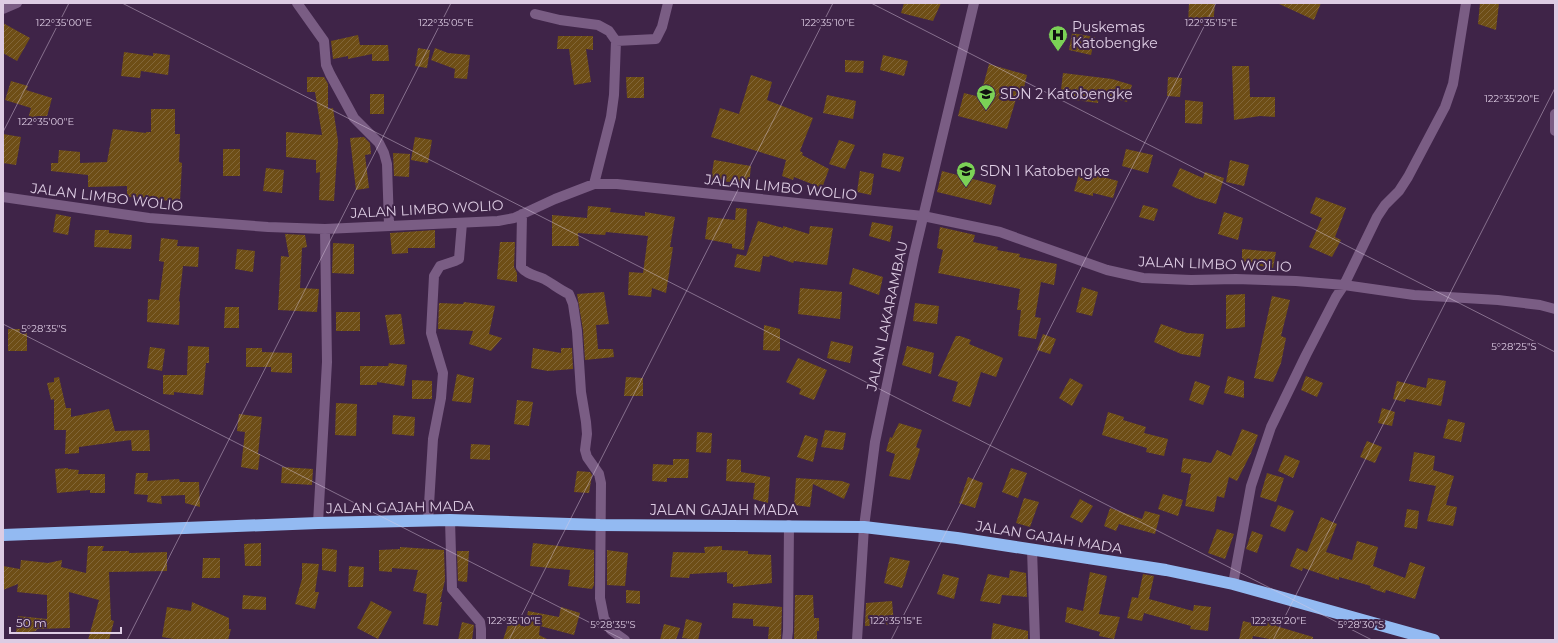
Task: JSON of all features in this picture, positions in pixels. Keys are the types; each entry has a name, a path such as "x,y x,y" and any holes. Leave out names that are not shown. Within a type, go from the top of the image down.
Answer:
{"highway":[{"name":"JALAN GAJAH MADA","path":"3,535 318,523 450,520 600,525 789,525 864,527 1032,549 1166,570 1233,584 1434,640"}],"street":[{"path":"3,8 17,3"},
{"path":"297,3 324,41 326,65 354,118 379,144 384,153 387,164 389,225"},
{"path":"616,41 656,39 662,27 668,3"},
{"name":"JALAN LAKARAMBAU","path":"858,640 864,527 880,418 924,216 974,3"},
{"path":"1233,584 1251,486 1271,427 1380,211 1399,191 1408,177 1445,107 1453,84 1466,3"},
{"path":"535,14 560,20 598,25 609,31 616,41 612,117 594,184"},
{"path":"1555,114 1555,131"},
{"name":"JALAN LIMBO WOLIO","path":"3,197 157,219 268,227 325,228 498,221 514,218 594,184 617,184 924,216 1000,232 1107,270 1144,278 1296,281 1344,285 1414,295 1505,301 1540,305 1555,309"},
{"path":"522,214 521,267 528,273 544,279 558,289 570,294 573,304 577,331 581,392 587,434 585,450 590,462 599,474 601,483 600,598 604,618 611,630 625,640"},
{"path":"428,521 433,439 441,398 442,373 431,333 434,276 440,266 459,259 462,223"},
{"path":"318,523 327,362 325,228"},
{"path":"450,520 452,589 480,622 482,629 481,640"},
{"path":"786,640 788,631 789,525"},
{"path":"1032,549 1035,640"}],"building":[{"path":"904,3 941,3 933,21 901,13"},
{"path":"1189,3 1215,3 1213,26 1188,24"},
{"path":"1277,3 1321,3 1314,20"},
{"path":"1480,3 1499,3 1496,30 1478,24"},
{"path":"3,23 30,38 17,61 3,53"},
{"path":"1072,33 1095,37 1091,55 1069,50"},
{"path":"358,35 360,45 388,45 389,61 372,61 372,54 348,59 348,56 333,59 331,41"},
{"path":"558,36 593,36 593,50 586,49 591,82 574,85 569,49 557,49"},
{"path":"418,48 430,50 427,68 415,66"},
{"path":"435,48 448,53 470,55 467,79 454,78 455,69 431,60"},
{"path":"124,52 153,56 153,53 170,55 168,75 141,71 140,78 121,76"},
{"path":"883,55 908,61 904,76 880,70"},
{"path":"845,60 864,61 863,73 845,72"},
{"path":"989,64 1027,75 1021,100 1016,99 1007,129 958,116 964,93 980,97"},
{"path":"1232,66 1249,66 1250,97 1275,97 1275,117 1260,116 1234,120"},
{"path":"1063,73 1112,79 1132,85 1127,102 1099,94 1098,103 1060,98"},
{"path":"751,75 772,82 767,100 813,118 800,151 803,153 802,155 829,169 822,188 794,177 793,180 782,176 786,160 711,137 720,108 739,114"},
{"path":"307,77 324,77 328,84 328,109 333,108 338,141 334,201 319,200 320,172 316,173 316,160 286,157 286,132 322,135 315,92 307,92"},
{"path":"626,77 644,77 644,98 627,98"},
{"path":"1168,77 1182,78 1180,97 1167,96"},
{"path":"11,81 28,86 26,90 52,98 45,124 28,119 31,108 5,100"},
{"path":"370,94 384,94 384,114 370,114"},
{"path":"827,95 856,101 853,119 823,113"},
{"path":"1185,100 1203,102 1202,124 1185,123"},
{"path":"151,109 175,109 175,134 180,134 179,162 182,163 180,201 127,197 127,186 88,187 88,175 51,171 51,163 58,163 59,150 80,152 80,163 107,162 113,129 146,133 151,132"},
{"path":"3,134 21,137 16,165 3,163"},
{"path":"364,137 370,143 371,154 365,155 369,188 356,190 350,138"},
{"path":"415,137 432,140 428,163 411,160"},
{"path":"839,140 855,145 845,169 829,164"},
{"path":"223,149 240,149 240,176 223,176"},
{"path":"1126,149 1153,155 1148,173 1122,166"},
{"path":"393,153 410,154 409,177 394,176"},
{"path":"883,153 904,157 900,172 881,167"},
{"path":"714,160 751,166 749,184 711,180"},
{"path":"1230,160 1249,165 1244,186 1226,182"},
{"path":"266,168 284,170 282,193 263,191"},
{"path":"1180,168 1203,178 1205,172 1224,178 1216,204 1196,198 1172,186"},
{"path":"860,171 874,174 871,195 857,192"},
{"name":"SDN 1 Katobengke","path":"942,171 996,185 991,205 937,192"},
{"path":"1080,171 1118,181 1113,198 1093,193 1093,196 1074,191"},
{"path":"1316,197 1346,208 1335,237 1341,240 1332,257 1309,247 1322,218 1310,213"},
{"path":"1143,205 1158,209 1154,221 1139,217"},
{"path":"588,206 611,208 610,212 645,216 645,212 675,217 670,247 673,247 666,293 652,288 651,297 628,295 629,272 643,273 648,236 606,232 605,235 578,233 579,246 552,246 552,215 587,218"},
{"path":"736,208 747,209 744,250 732,248 732,244 705,239 708,217 735,220"},
{"path":"1224,212 1243,218 1238,240 1218,234"},
{"path":"56,214 71,217 68,235 53,232"},
{"path":"758,221 783,228 783,226 809,234 810,226 833,228 827,265 794,261 793,263 770,255 769,257 763,256 760,272 734,267 737,254 746,256"},
{"path":"872,222 893,226 890,242 869,236"},
{"path":"940,227 975,235 973,242 998,247 997,250 1020,254 1019,257 1057,264 1054,285 1041,282 1035,317 1041,318 1036,339 1018,336 1021,310 1017,310 1020,289 938,273 943,250 937,248"},
{"path":"95,230 109,230 109,233 132,235 131,249 94,247"},
{"path":"435,230 435,248 408,248 408,253 392,254 390,233"},
{"path":"285,234 305,235 307,247 302,248 300,288 319,289 317,312 278,310 281,256 289,257"},
{"path":"161,238 178,240 177,246 199,247 198,267 183,266 179,301 179,325 147,322 148,299 159,300 164,262 159,261"},
{"path":"500,242 515,242 514,267 517,273 517,282 497,279"},
{"path":"333,243 354,244 354,274 332,273"},
{"path":"237,249 255,251 253,272 235,269"},
{"path":"1242,249 1276,252 1273,268 1242,263"},
{"path":"853,268 883,277 879,295 849,284"},
{"path":"1082,287 1098,292 1092,316 1076,312"},
{"path":"800,288 842,292 840,319 798,314"},
{"path":"604,292 609,324 596,325 598,349 613,349 614,357 585,360 583,330 577,294"},
{"path":"1245,294 1245,327 1226,329 1226,295"},
{"path":"1272,296 1290,300 1281,336 1286,338 1281,363 1273,382 1254,378"},
{"path":"464,302 495,306 489,334 502,338 491,351 469,344 473,331 438,329 439,303 463,304"},
{"path":"915,303 939,306 937,324 913,321"},
{"path":"225,307 239,307 239,328 224,328"},
{"path":"336,312 360,312 360,331 336,331"},
{"path":"401,314 405,344 390,345 385,315"},
{"path":"1161,324 1187,333 1204,334 1200,357 1181,354 1154,342"},
{"path":"764,325 780,329 780,351 763,350"},
{"path":"8,329 27,329 27,351 8,351"},
{"path":"1043,334 1056,339 1050,354 1037,350"},
{"path":"956,336 971,340 969,344 1003,358 996,377 981,372 970,407 952,401 958,382 938,376"},
{"path":"831,341 853,346 850,363 827,358"},
{"path":"188,346 209,347 209,363 206,363 203,395 174,392 174,395 163,394 163,375 187,375"},
{"path":"907,346 934,353 931,374 902,365"},
{"path":"150,347 165,349 162,371 147,368"},
{"path":"246,348 262,348 262,352 292,353 292,373 271,372 271,367 246,367"},
{"path":"533,348 561,353 561,348 572,348 573,369 548,371 531,368"},
{"path":"798,358 827,370 814,400 799,394 801,389 786,382"},
{"path":"389,363 407,365 404,386 377,382 377,385 360,385 360,366 388,366"},
{"path":"457,374 474,378 471,403 452,401"},
{"path":"1228,376 1244,381 1244,398 1224,393"},
{"path":"1306,376 1323,383 1317,397 1301,390"},
{"path":"59,377 66,408 71,408 71,417 109,409 115,431 149,430 150,451 132,451 131,440 79,447 79,453 65,454 66,430 54,430 54,399 51,400 47,383 54,382 54,378"},
{"path":"626,377 643,378 643,396 624,396"},
{"path":"1070,378 1083,385 1072,406 1059,398"},
{"path":"1428,378 1446,381 1441,406 1406,399 1405,402 1393,399 1397,381 1426,388"},
{"path":"412,380 432,381 432,399 412,399"},
{"path":"1195,381 1210,386 1203,405 1189,400"},
{"path":"517,400 533,402 529,426 514,424"},
{"path":"336,403 357,404 356,436 335,435"},
{"path":"1382,408 1395,412 1392,426 1378,423"},
{"path":"1108,412 1124,417 1123,420 1146,427 1144,433 1168,439 1164,456 1146,452 1147,448 1102,435"},
{"path":"239,414 262,417 258,454 260,454 258,470 241,467 245,432 237,431"},
{"path":"393,415 415,417 414,436 392,434"},
{"path":"1448,419 1465,423 1461,442 1443,438"},
{"path":"899,423 922,430 916,447 920,449 910,480 889,476 895,454 886,451 890,437 892,438"},
{"path":"1242,429 1258,435 1237,481 1229,477 1224,498 1217,496 1214,512 1185,506 1191,474 1181,472 1183,458 1211,463 1217,450 1231,456"},
{"path":"825,430 846,433 843,450 821,447"},
{"path":"697,432 712,433 711,453 696,452"},
{"path":"805,435 818,439 813,462 797,457"},
{"path":"1367,441 1382,447 1375,463 1360,457"},
{"path":"471,444 490,445 490,460 470,459"},
{"path":"1414,452 1435,456 1433,470 1454,476 1446,505 1457,507 1453,526 1427,521 1436,486 1409,481"},
{"path":"1285,455 1300,461 1293,478 1278,471"},
{"path":"673,459 689,459 688,478 667,478 667,482 652,481 653,464 673,465"},
{"path":"727,459 741,460 741,472 770,477 768,503 753,499 755,483 726,481"},
{"path":"282,467 313,469 312,485 281,483"},
{"path":"68,468 79,470 78,474 105,474 105,493 90,493 90,490 57,493 55,469"},
{"path":"1011,468 1027,473 1018,498 1002,492"},
{"path":"577,471 590,472 592,475 589,493 574,492"},
{"path":"136,473 148,473 147,481 179,479 180,482 199,482 200,507 185,503 185,495 161,496 162,504 147,502 148,495 134,494"},
{"path":"1267,473 1284,478 1276,502 1260,497"},
{"path":"968,477 983,483 975,508 959,503"},
{"path":"796,478 842,481 850,484 844,499 813,484 810,507 794,505"},
{"path":"1163,494 1183,500 1178,516 1158,509"},
{"path":"1024,498 1039,502 1030,527 1016,523"},
{"path":"1080,499 1093,506 1082,523 1070,517"},
{"path":"1278,505 1294,511 1285,532 1270,526"},
{"path":"1110,508 1142,519 1145,511 1160,515 1155,534 1119,524 1116,531 1104,526"},
{"path":"1407,509 1419,511 1417,529 1404,527"},
{"path":"1321,517 1337,524 1326,552 1352,560 1357,541 1378,547 1373,566 1405,578 1410,562 1425,567 1415,599 1386,590 1385,593 1370,588 1371,586 1339,577 1339,580 1303,568 1302,571 1290,566 1297,548 1307,552"},
{"path":"1217,529 1234,534 1225,559 1208,553"},
{"path":"1252,531 1263,535 1257,553 1246,549"},
{"path":"261,543 261,566 245,566 244,544"},
{"path":"533,543 594,550 594,585 592,589 568,586 570,570 530,566"},
{"path":"88,546 104,546 102,551 129,551 129,553 167,552 167,571 109,572 111,620 114,621 109,640 88,640 99,600 69,592 70,628 37,629 36,631 16,634 18,616 47,619 47,595 17,592 18,584 3,590 3,566 20,569 21,560 48,563 62,560 61,567 86,573"},
{"path":"722,546 722,550 748,551 748,554 771,555 772,583 733,587 733,584 727,583 727,572 690,574 689,578 670,577 673,552 705,553 704,547"},
{"path":"400,547 444,550 445,580 440,602 442,602 438,626 423,624 427,594 413,591 418,570 392,568 392,572 379,571 379,550 400,549"},
{"path":"322,548 337,550 336,572 322,570"},
{"path":"607,550 628,553 625,586 607,585"},
{"path":"457,551 469,551 467,582 458,581"},
{"path":"890,557 910,561 902,588 884,583"},
{"path":"203,558 220,558 220,578 202,578"},
{"path":"302,563 319,564 315,592 319,592 315,609 295,604 302,579"},
{"path":"349,566 364,567 363,587 348,587"},
{"path":"1010,570 1026,573 1027,597 1002,595 1000,604 980,601 988,574 1009,578"},
{"path":"1090,572 1107,576 1099,614 1120,617 1114,639 1099,636 1100,632 1065,622 1067,607 1083,611"},
{"path":"943,574 959,578 954,599 937,594"},
{"path":"1143,574 1154,576 1149,599 1193,611 1194,605 1211,607 1208,631 1190,629 1191,626 1144,613 1142,621 1127,618 1132,597 1138,598"},
{"path":"626,590 640,591 640,604 626,603"},
{"path":"243,595 266,597 266,610 242,609"},
{"path":"795,595 813,595 814,618 819,618 817,640 794,640"},
{"path":"371,601 392,612 378,639 357,628"},
{"path":"892,601 894,624 865,626 866,603"},
{"path":"192,602 229,618 229,629 231,629 228,640 180,640 162,637 167,607 191,611"},
{"path":"733,603 782,607 781,640 768,639 769,627 753,626 753,619 732,618"},
{"path":"561,607 580,613 574,635 540,626 539,635 549,640 503,640 510,619 525,627 528,611 559,617"},
{"path":"686,619 702,623 698,640 682,638"},
{"path":"1266,619 1277,621 1276,626 1313,637 1313,640 1274,640 1253,636 1252,640 1239,640 1243,621 1264,626"},
{"path":"462,622 474,625 472,640 458,640"},
{"path":"993,623 1028,631 1028,640 991,640"},
{"path":"664,624 680,628 676,640 660,640"}],"place":[{"name":"Puskemas Katobengke","path":"1058,52"},
{"name":"SDN 2 Katobengke","path":"986,111"},
{"name":"SDN 1 Katobengke","path":"966,188"}]}
